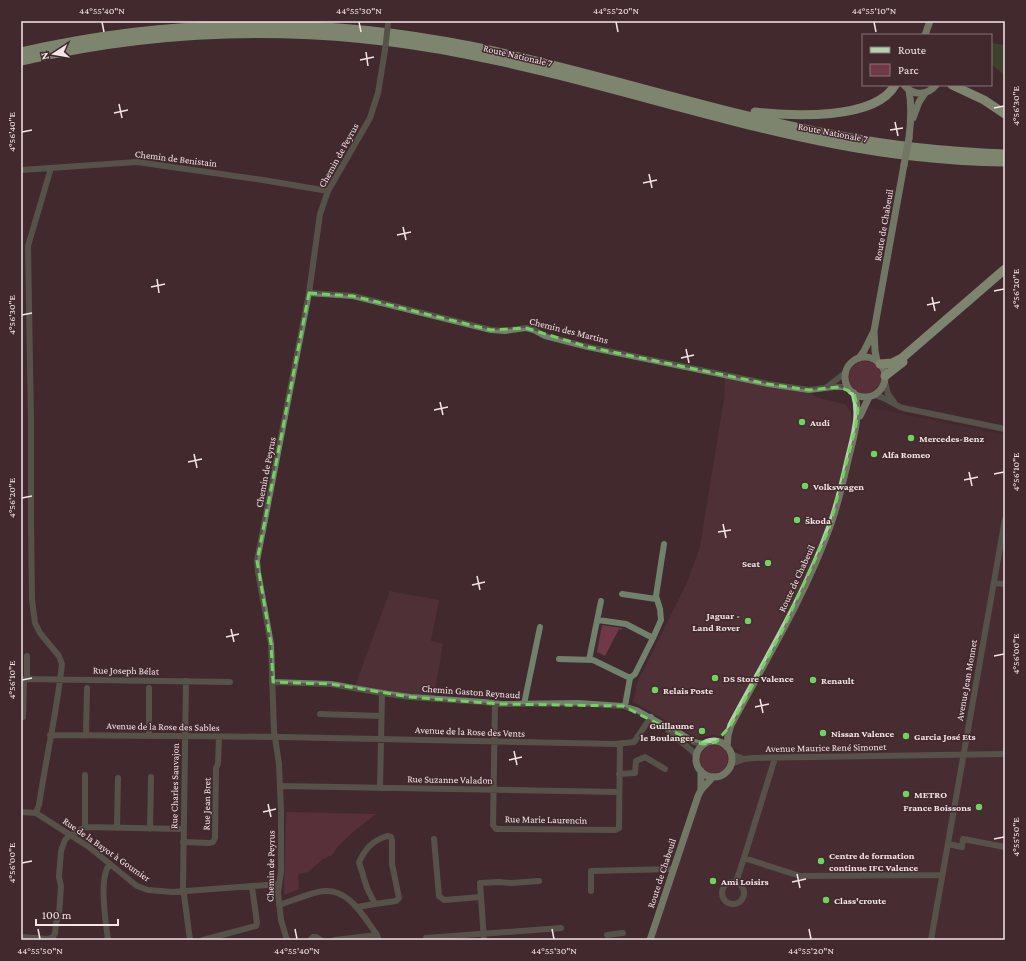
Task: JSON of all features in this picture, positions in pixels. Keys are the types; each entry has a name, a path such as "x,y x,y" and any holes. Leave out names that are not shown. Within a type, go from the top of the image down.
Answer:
{"highway":[{"name":"Route Nationale 7","path":"21,52 80,40 167,29 250,25 332,27 404,35 468,45 534,60 722,109 806,129 861,140 927,149 1005,154"},
{"name":"Route Nationale 7","path":"21,61 84,48 197,35 284,34 333,36 375,40 435,48 500,61 764,128 834,144 923,157 1005,162"},
{"path":"722,109 788,115 817,115 860,108 875,103 889,94 894,86"},
{"path":"954,86 984,100 1005,114"},
{"path":"991,162 999,167 1005,168"},
{"path":"879,362 892,363 902,358 1005,269"},
{"path":"885,379 1005,274"}],"main road":[{"path":"925,34 930,21 930,34"},
{"path":"906,87 917,93 925,93 930,91 935,86"},
{"path":"906,87 911,102 911,122"},
{"path":"911,122 919,102 925,93"},
{"name":"Route de Chabeuil","path":"874,331 911,122"},
{"path":"859,358 874,331"},
{"path":"855,430 863,408 871,396 882,388 885,379 884,369 879,362 875,351 874,331"},
{"path":"871,396 859,396 852,391 846,384 845,373 850,364 865,356 879,362"},
{"path":"852,391 858,406 855,430"},
{"name":"Route de Chabeuil","path":"726,746 731,725 781,633 815,564 829,529 842,487 855,430"},
{"name":"Route de Chabeuil","path":"716,742 731,725"},
{"path":"708,742 716,742 726,746 731,754 731,764 724,774 713,777 708,776 701,771 698,766 697,756 704,744 708,742"},
{"name":"Route de Chabeuil","path":"650,940 700,790 701,771"},
{"name":"Route de Chabeuil","path":"700,790 713,777"}],"street":[{"name":"Chemin de Peyrus","path":"287,940 279,905 278,892 282,872 280,786 276,737 272,644 257,561 309,293 320,214 328,191 370,118 378,93 388,22"},
{"name":"Chemin de Benistain","path":"21,170 137,162 328,191"},
{"path":"36,813 39,805 50,735 54,720 60,679 61,660 35,623 33,613 31,521 32,420 28,246 51,168"},
{"name":"Chemin des Martins","path":"309,293 353,296 491,330 505,331 526,328 534,330 544,336 588,347 768,384 809,390 839,387 852,391"},
{"path":"824,389 845,373"},
{"path":"885,379 888,394 898,406"},
{"path":"871,396 884,398 898,406 1005,429"},
{"name":"Avenue Jean Monnet","path":"931,940 1005,519"},
{"path":"625,706 630,678 635,674 659,625 661,617 656,599 664,544"},
{"path":"994,583 1005,584"},
{"path":"622,594 656,599"},
{"path":"589,660 601,601"},
{"path":"598,620 626,624 653,638"},
{"path":"524,704 540,627"},
{"path":"23,717 24,679 27,656"},
{"path":"560,660 593,660 630,678"},
{"name":"Rue Joseph Bélat","path":"24,679 230,682"},
{"name":"Rue Charles Sauvajon","path":"186,681 183,892 190,940"},
{"name":"Chemin Gaston Reynaud","path":"273,682 331,684 382,693 495,704 578,703 625,706 672,728 694,742 704,744"},
{"path":"86,735 87,688"},
{"path":"149,688 149,736"},
{"path":"380,788 382,693"},
{"name":"Rue Marie Laurencin","path":"495,704 493,825 496,829 615,830 619,828 620,744"},
{"path":"320,714 381,716"},
{"name":"Avenue de la Rose des Vents","path":"276,737 620,744 634,742 650,717"},
{"name":"Chemin Gaston Reynaud","path":"665,726 669,732 687,745 697,756"},
{"name":"Avenue de la Rose des Sables","path":"50,735 276,737"},
{"name":"Rue Jean Bret","path":"183,842 210,843 213,842 215,838 216,768 218,764 219,737"},
{"name":"Avenue Maurice René Simonet","path":"731,754 744,759"},
{"name":"Avenue Maurice René Simonet","path":"731,764 744,759 1005,754"},
{"path":"619,774 635,777 636,761 645,757 665,769"},
{"path":"736,882 775,758"},
{"path":"85,775 85,827"},
{"path":"150,829 151,777"},
{"path":"117,828 118,778"},
{"name":"Rue Suzanne Valadon","path":"280,786 619,792"},
{"name":"Rue de la Bayot à Goumier","path":"21,812 36,813 90,847 142,888 155,892 183,892 280,884"},
{"path":"22,938 48,939 53,937 55,933 56,922 59,915 61,851 65,840 71,835 85,827 183,829"},
{"path":"357,906 375,904 396,901 399,898 392,864 392,841 391,837 387,836 380,838 366,848 358,862 367,888 375,904"},
{"path":"434,839 439,896 444,900 481,897"},
{"path":"948,844 962,847 963,839 1005,847"},
{"path":"744,858 800,876 942,875"},
{"path":"108,940 103,903 106,870 110,864"},
{"path":"591,891 591,871 673,869"},
{"path":"484,937 480,883 540,881"},
{"path":"203,940 256,926 257,923 252,886"},
{"path":"279,905 317,892 327,890 337,892 345,896 357,906 378,937"},
{"path":"426,938 484,937 561,928"},
{"path":"611,936 623,933"},
{"path":"310,940 316,936 321,940"},
{"path":"335,940 378,937"}],"highlighted area":[{"path":"309,293 353,296 491,330 526,328 588,347 768,384 809,390 839,387 854,393 858,410 855,430 829,529 781,633 731,725 716,742 704,744 694,742 623,706 501,704 410,697 331,684 273,682 271,644 257,561"}],"shaded area":[{"path":"992,43 1005,45 1005,75 992,65"},
{"path":"725,375 809,390 815,397 845,404 851,412 854,434 857,436 867,407 1005,435 1005,940 653,940 700,795 711,782 720,780 739,765 740,752 733,747 730,740 712,735 697,738 633,702 638,681 686,585 700,547 724,398"},
{"path":"390,591 439,600 431,641 443,644 434,696 411,696 355,686"}],"green space":[{"path":"865,361 871,362 878,368 881,377 880,383 874,390 865,393 859,392 852,386 849,377 850,371 856,364"},
{"path":"602,625 622,628 622,630 619,629 605,656 597,652"},
{"path":"714,745 724,749 728,759 724,769 714,773 704,769 700,759 704,749"},
{"path":"286,812 376,814 353,832 338,846 332,855 323,859 308,872 298,874 299,889 284,895"}],"place":[{"name":"Audi","path":"802,422"},
{"name":"Mercedes-Benz","path":"911,438"},
{"name":"Alfa Romeo","path":"874,454"},
{"name":"Volkswagen","path":"805,486"},
{"name":"Škoda","path":"797,520"},
{"name":"Seat","path":"768,563"},
{"name":"Jaguar - Land Rover","path":"748,621"},
{"name":"DS Store Valence","path":"715,678"},
{"name":"Renault","path":"813,680"},
{"name":"Relais Poste","path":"655,690"},
{"name":"Guillaume le Boulanger","path":"702,731"},
{"name":"Nissan Valence","path":"823,733"},
{"name":"Garcia José Ets","path":"906,736"},
{"name":"METRO","path":"906,794"},
{"name":"France Boissons","path":"979,807"},
{"name":"Centre de formation continue IFC Valence","path":"821,861"},
{"name":"Ami Loisirs","path":"713,881"},
{"name":"Class'croute","path":"826,900"}]}
